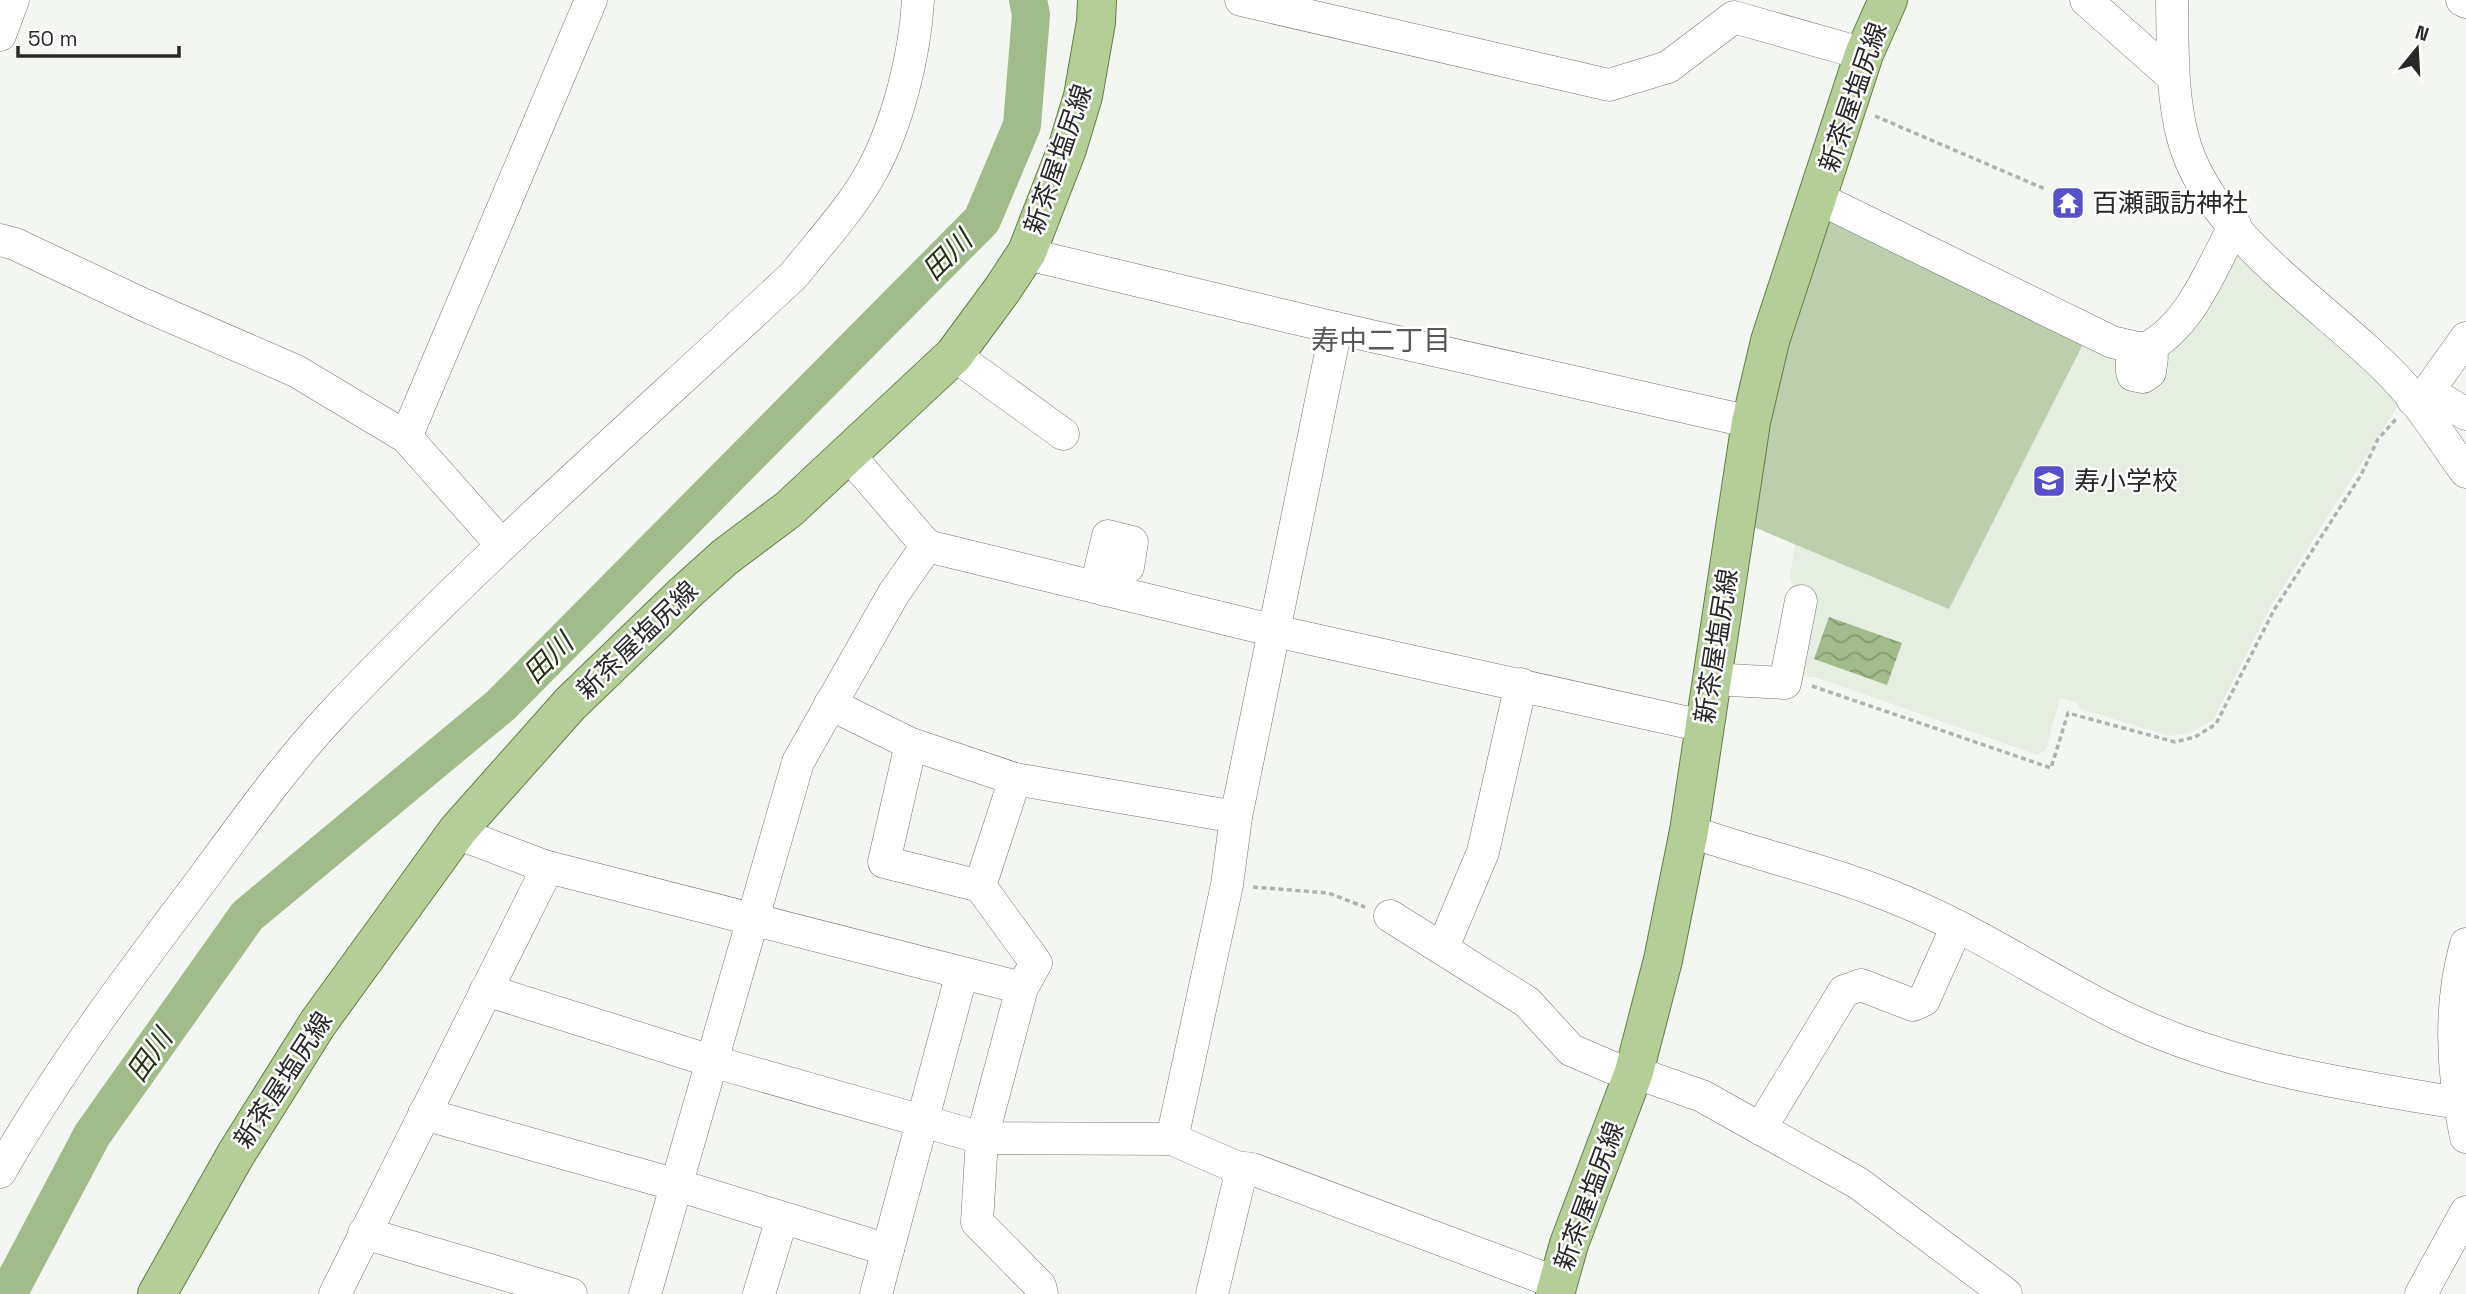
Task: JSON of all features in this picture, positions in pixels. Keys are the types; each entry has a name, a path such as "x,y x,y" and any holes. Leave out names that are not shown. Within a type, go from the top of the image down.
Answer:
{"main road":[{"name":"新茶屋塩尻線","path":"157,1294 236,1154 318,1023 458,830 589,685 725,557 789,509 954,355 1027,252 1049,202 1083,96 1096,22 1097,0"},
{"name":"新茶屋塩尻線","path":"1556,1289 1634,1072 1663,960 1689,831 1751,422 1770,341 1864,54 1888,0"}],"street":[{"path":"0,35 13,0"},
{"path":"405,437 591,0"},
{"path":"0,1172 21,1134 108,1005 328,719 502,545 794,275 832,227 872,171 902,93 918,0"},
{"path":"1241,0 1346,12 1609,85 1668,67 1734,17 1864,54"},
{"path":"2087,0 2174,77"},
{"path":"2172,0 2174,77 2183,137 2193,166 2235,225 2285,279 2403,386 2466,414"},
{"path":"1818,198 2112,342 2142,348 2160,342 2179,323 2235,225"},
{"path":"0,240 15,244 142,304 296,371 405,437 502,545"},
{"path":"1039,257 1336,328 1751,422"},
{"path":"1172,1139 1227,885 1236,817 1336,328"},
{"path":"2420,395 2466,338"},
{"path":"954,355 1063,434"},
{"path":"2420,395 2466,472"},
{"path":"848,454 927,546 1275,631 1703,726"},
{"path":"645,1294 798,762 894,593 927,546"},
{"path":"1711,679 1786,683 1801,601"},
{"path":"1444,947 1483,852 1521,684"},
{"path":"830,704 911,744 1015,779 1236,817"},
{"path":"911,744 884,862 980,886 1036,963 1022,988 982,1138 976,1222 1040,1286 1042,1294"},
{"path":"980,886 1015,779"},
{"path":"458,830 470,838 548,867 1022,988"},
{"path":"1689,831 1903,901 1957,926 2131,1020 2225,1056 2380,1090 2459,1103"},
{"path":"335,1294 548,867"},
{"path":"1390,916 1444,947 1527,1002 1571,1050 1613,1068 1634,1072 1702,1096 1858,1183 2006,1294"},
{"path":"1760,1129 1844,991 1861,985 1913,1005 1924,1000 1957,926"},
{"path":"2466,944 2458,974 2452,1019 2459,1103 2466,1137"},
{"path":"876,1294 962,973"},
{"path":"486,990 711,1061 923,1119 982,1138 1172,1139 1236,1167 1252,1169 1556,1289"},
{"path":"424,1114 677,1185 888,1250"},
{"path":"1212,1294 1239,1181 1236,1167"},
{"path":"2421,1294 2466,1212"},
{"path":"758,1294 782,1218"},
{"path":"364,1233 571,1294"}],"path":[{"path":"1848,104 2045,189"},
{"path":"1786,683 1818,686 2051,768 2068,713 2175,742 2195,737 2216,724 2274,610 2361,475 2378,439 2420,395"},
{"path":"1227,885 1328,894 1390,916"}],"shaded area":[{"path":"1834,215 2086,338 1949,609 1742,522 1772,369 1823,221"},
{"name":"寿小学校","path":"1823,221 2158,348 2237,243 2403,398 2272,604 2213,720 2190,733 2170,736 2081,709 2076,702 2060,698 2046,749 2038,755 1815,677 1797,676 1796,671 1816,602 1795,596 1790,576 1795,544 1742,522"}],"water":[{"path":"1829,617 1902,643 1887,685 1814,659"}],"waterway":[{"name":"田川","path":"8,1294 92,1135 247,916 501,705 982,220 1022,125 1031,15 1028,0"}],"place":[{"name":"百瀬諏訪神社","path":"2068,203"},
{"name":"寿小学校","path":"2049,481"}],"district":[{"name":"寿中二丁目","path":"1381,340"}]}
